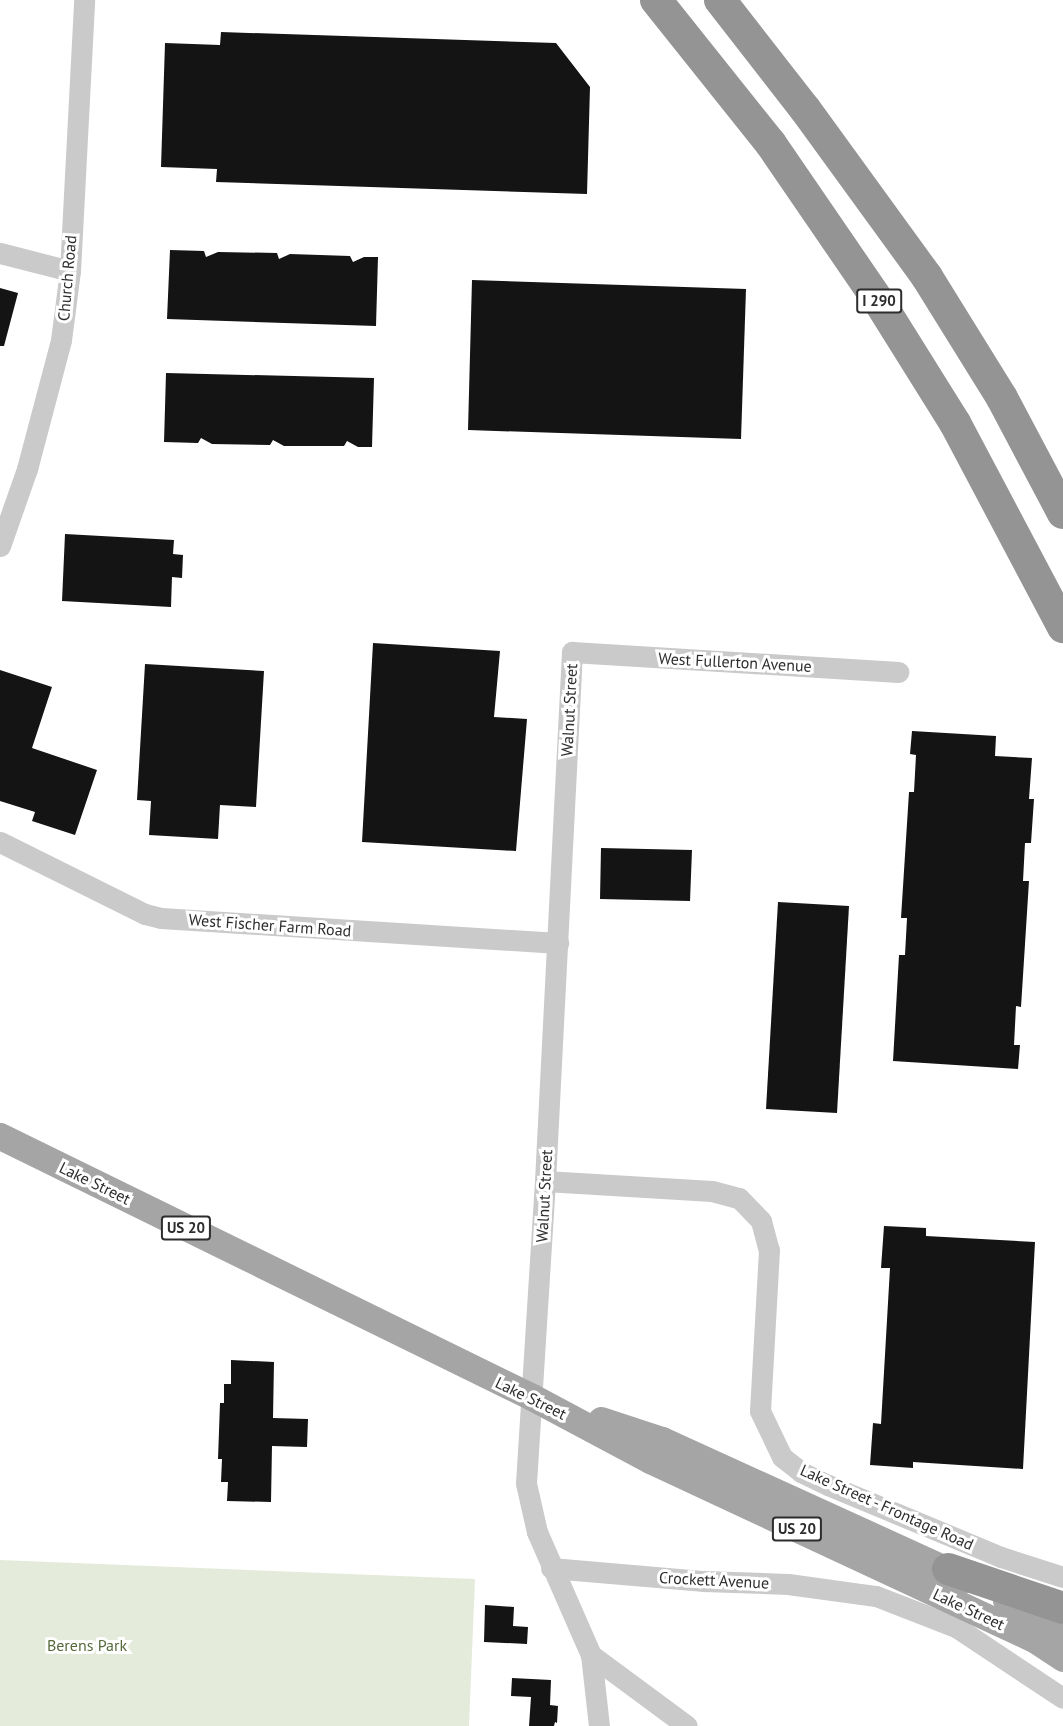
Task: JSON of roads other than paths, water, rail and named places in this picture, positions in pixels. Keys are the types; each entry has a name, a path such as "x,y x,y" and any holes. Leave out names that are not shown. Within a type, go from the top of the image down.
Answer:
{"highway":[{"name":"I 290","path":"656,0 771,144 880,303 955,423 1063,627"},
{"path":"720,0 805,109 927,277 1002,398 1063,513"},
{"name":"US 20","path":"948,1569 1063,1608"}],"main road":[{"name":"Lake Street","path":"0,1136 532,1397 650,1460 1034,1639 1063,1658"},
{"name":"Lake Street","path":"532,1397 662,1440 948,1569 1063,1631"}],"street":[{"name":"Church Road","path":"0,546 27,469 54,375 70,271 84,0"},
{"path":"0,253 70,271"},
{"name":"West Fullerton Avenue","path":"572,652 898,672"},
{"name":"Walnut Street","path":"572,652 545,1182 526,1483 537,1532 591,1654 599,1726"},
{"name":"West Fischer Farm Road","path":"0,842 145,914 161,918 558,943"},
{"name":"Lake Street - Frontage Road","path":"545,1182 712,1191 739,1198 761,1221 769,1250 760,1411 782,1457 801,1472 828,1485 1001,1557 1063,1577"},
{"name":"Crockett Avenue","path":"551,1568 704,1581 788,1584 876,1596 956,1627 1063,1698"},
{"path":"591,1654 687,1726"}],"park label":[{"name":"Berens Park","path":"87,1645"}]}
